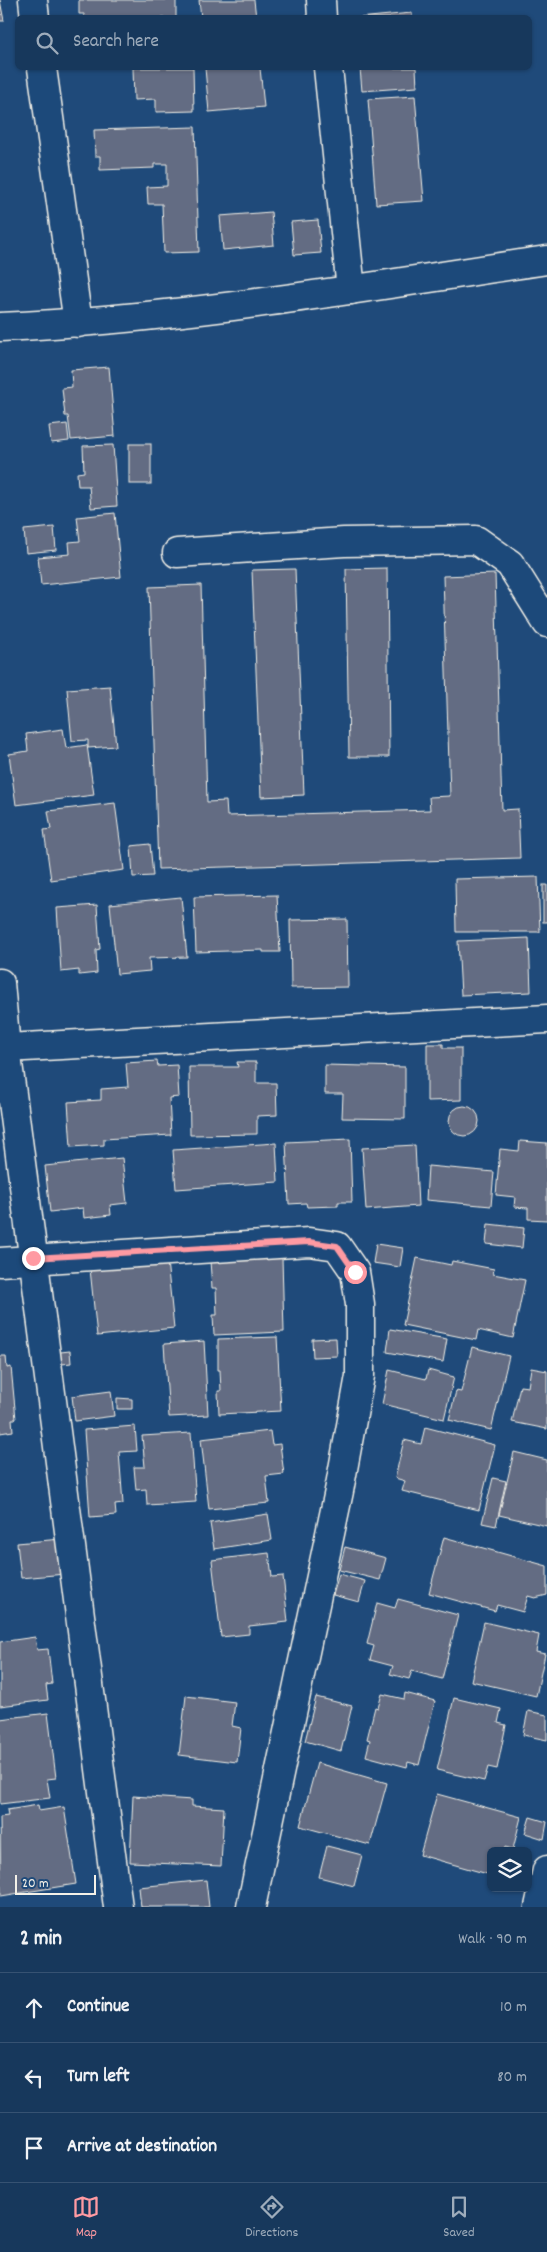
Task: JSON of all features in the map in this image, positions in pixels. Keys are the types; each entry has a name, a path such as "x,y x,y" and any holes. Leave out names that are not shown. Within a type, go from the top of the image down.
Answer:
{"street":[{"path":"33,0 35,15"},
{"path":"320,0 322,15"},
{"path":"42,70 78,323"},
{"path":"328,70 351,290"},
{"path":"0,327 78,323 351,290 547,260"},
{"path":"177,553 344,542 476,540 510,564 547,623"},
{"path":"0,983 6,1048 118,1907"},
{"path":"6,1048 547,1019"},
{"path":"0,1262 33,1258 309,1242 337,1246 355,1272 360,1304 360,1376 339,1491 251,1907"},
{"path":"539,1907 547,1870"}],"building":[{"path":"0,0 4,21 0,21"},
{"path":"79,0 176,0 176,15 79,14"},
{"path":"199,0 254,0 256,15 201,15"},
{"path":"412,13 412,15 390,15"},
{"path":"133,70 193,70 194,111 156,112 156,99 134,100"},
{"path":"205,70 260,70 264,107 209,112"},
{"path":"360,70 416,70 417,87 362,91"},
{"path":"415,96 424,201 376,204 368,99"},
{"path":"195,127 199,252 164,253 162,204 148,204 147,187 167,186 167,164 154,164 154,168 100,170 100,156 95,156 94,130"},
{"path":"271,212 274,245 223,250 220,216"},
{"path":"318,220 321,253 294,255 291,222"},
{"path":"109,367 115,436 71,440 68,416 65,416 62,388 72,387 71,370"},
{"path":"67,424 69,441 51,443 49,426"},
{"path":"129,444 151,444 151,484 129,484"},
{"path":"113,445 117,506 91,508 89,486 78,486 77,473 84,472 83,446"},
{"path":"115,513 121,577 41,585 38,557 70,554 69,542 80,541 77,517"},
{"path":"54,527 56,550 26,553 24,530"},
{"path":"387,568 389,757 349,757 346,569"},
{"path":"295,569 304,795 261,797 252,570"},
{"path":"495,574 502,810 518,809 520,858 158,869 149,587 201,585 207,802 226,801 227,816 430,810 429,797 450,796 443,576"},
{"path":"110,686 116,746 88,748 88,740 72,741 67,689"},
{"path":"63,729 66,748 87,745 94,795 16,805 9,754 28,751 26,734"},
{"path":"115,803 124,870 51,880 44,830 51,829 48,811"},
{"path":"150,844 153,876 133,877 131,846"},
{"path":"538,877 540,932 456,932 455,879"},
{"path":"543,885 547,885 547,922 543,922"},
{"path":"277,895 280,952 263,952 263,950 196,952 194,897"},
{"path":"181,897 187,957 149,958 150,971 117,974 110,904"},
{"path":"97,905 100,949 96,950 97,973 79,975 79,970 61,972 57,908"},
{"path":"347,919 348,987 291,988 290,920"},
{"path":"529,938 531,992 461,995 458,941"},
{"path":"427,1044 443,1044 443,1048 461,1048 461,1100 427,1101"},
{"path":"157,1061 158,1066 177,1065 179,1097 169,1098 171,1135 104,1139 104,1145 71,1147 68,1102 101,1100 101,1089 128,1087 126,1063"},
{"path":"237,1062 256,1062 256,1083 276,1083 277,1115 257,1116 257,1134 190,1135 189,1067 238,1067"},
{"path":"325,1065 405,1067 405,1119 342,1118 343,1094 325,1094"},
{"path":"464,1106 475,1110 479,1121 475,1132 464,1136 453,1132 449,1121 453,1110"},
{"path":"350,1139 352,1202 338,1202 338,1206 307,1207 306,1203 289,1204 286,1142"},
{"path":"520,1141 547,1143 547,1220 528,1219 528,1208 514,1207 515,1197 496,1195 500,1149 519,1151"},
{"path":"276,1143 278,1182 176,1189 173,1150"},
{"path":"415,1145 418,1206 366,1210 362,1148"},
{"path":"122,1158 127,1203 110,1205 111,1215 84,1218 83,1208 50,1212 45,1166"},
{"path":"428,1166 494,1172 491,1206 426,1200"},
{"path":"488,1224 524,1228 522,1248 486,1244"},
{"path":"376,1244 403,1248 400,1267 373,1263"},
{"path":"282,1258 284,1332 214,1335 213,1315 217,1315 216,1288 212,1288 210,1261"},
{"path":"417,1258 451,1265 452,1261 494,1269 493,1274 525,1280 513,1338 478,1330 476,1340 403,1325"},
{"path":"167,1261 174,1328 97,1336 90,1269"},
{"path":"390,1329 447,1339 443,1362 387,1352"},
{"path":"277,1337 281,1411 219,1414 218,1391 221,1391 220,1370 218,1370 218,1339"},
{"path":"336,1338 337,1356 313,1357 312,1339"},
{"path":"204,1341 208,1415 169,1417 164,1344"},
{"path":"472,1347 509,1356 491,1430 449,1420 456,1391 461,1392"},
{"path":"70,1351 71,1363 53,1365 51,1353"},
{"path":"0,1356 6,1356 7,1368 11,1367 16,1419 12,1419 13,1431 0,1433"},
{"path":"531,1368 547,1371 547,1429 512,1422 520,1386 528,1387"},
{"path":"389,1370 426,1379 428,1370 454,1377 444,1419 382,1404"},
{"path":"111,1391 114,1416 75,1421 72,1396"},
{"path":"117,1398 132,1399 132,1409 117,1409"},
{"path":"135,1426 137,1451 119,1452 123,1504 115,1505 116,1515 90,1517 84,1430"},
{"path":"425,1427 495,1445 479,1510 402,1491 405,1481 395,1478 404,1440 421,1444"},
{"path":"270,1431 272,1445 280,1444 284,1474 266,1476 269,1503 209,1509 201,1439"},
{"path":"191,1433 196,1502 147,1505 146,1489 136,1490 134,1467 145,1467 142,1436"},
{"path":"514,1452 547,1460 547,1526 499,1515"},
{"path":"493,1478 506,1481 496,1526 482,1523"},
{"path":"268,1514 272,1540 214,1549 210,1523"},
{"path":"444,1537 547,1566 547,1595 535,1598 528,1596 523,1612 497,1605 495,1611 429,1593"},
{"path":"61,1539 65,1574 21,1578 17,1543"},
{"path":"345,1547 386,1558 380,1580 339,1570"},
{"path":"269,1553 272,1577 283,1576 288,1622 249,1626 249,1634 221,1637 212,1560"},
{"path":"339,1574 365,1581 359,1602 333,1595"},
{"path":"398,1599 458,1615 442,1679 412,1671 409,1679 390,1674 393,1666 370,1660 374,1646 367,1644 377,1603 395,1608"},
{"path":"484,1622 539,1635 536,1652 545,1654 536,1696 471,1681"},
{"path":"35,1637 37,1650 48,1649 52,1684 46,1685 48,1700 0,1706 0,1642"},
{"path":"405,1693 435,1701 419,1765 408,1762 407,1767 366,1756 370,1740 367,1739 375,1707 378,1708 382,1694 404,1699"},
{"path":"186,1696 235,1702 232,1726 241,1728 237,1762 179,1755"},
{"path":"316,1697 352,1706 341,1751 305,1741"},
{"path":"454,1698 501,1709 498,1723 506,1725 497,1769 488,1767 484,1781 437,1770"},
{"path":"528,1711 547,1715 547,1740 523,1735"},
{"path":"48,1713 56,1778 47,1779 50,1798 0,1804 0,1719"},
{"path":"317,1763 387,1783 370,1845 300,1826"},
{"path":"437,1794 521,1817 514,1847 487,1847 487,1874 420,1855"},
{"path":"133,1796 192,1800 192,1806 224,1808 221,1866 130,1862"},
{"path":"38,1805 39,1811 64,1807 76,1884 1,1896 0,1817 8,1816 7,1810"},
{"path":"530,1817 547,1822 544,1839 525,1833"},
{"path":"327,1846 362,1855 354,1886 319,1877"},
{"path":"206,1880 209,1907 141,1907 139,1887"}],"route":[{"path":"33,1258 309,1242 337,1246 355,1272"}]}
